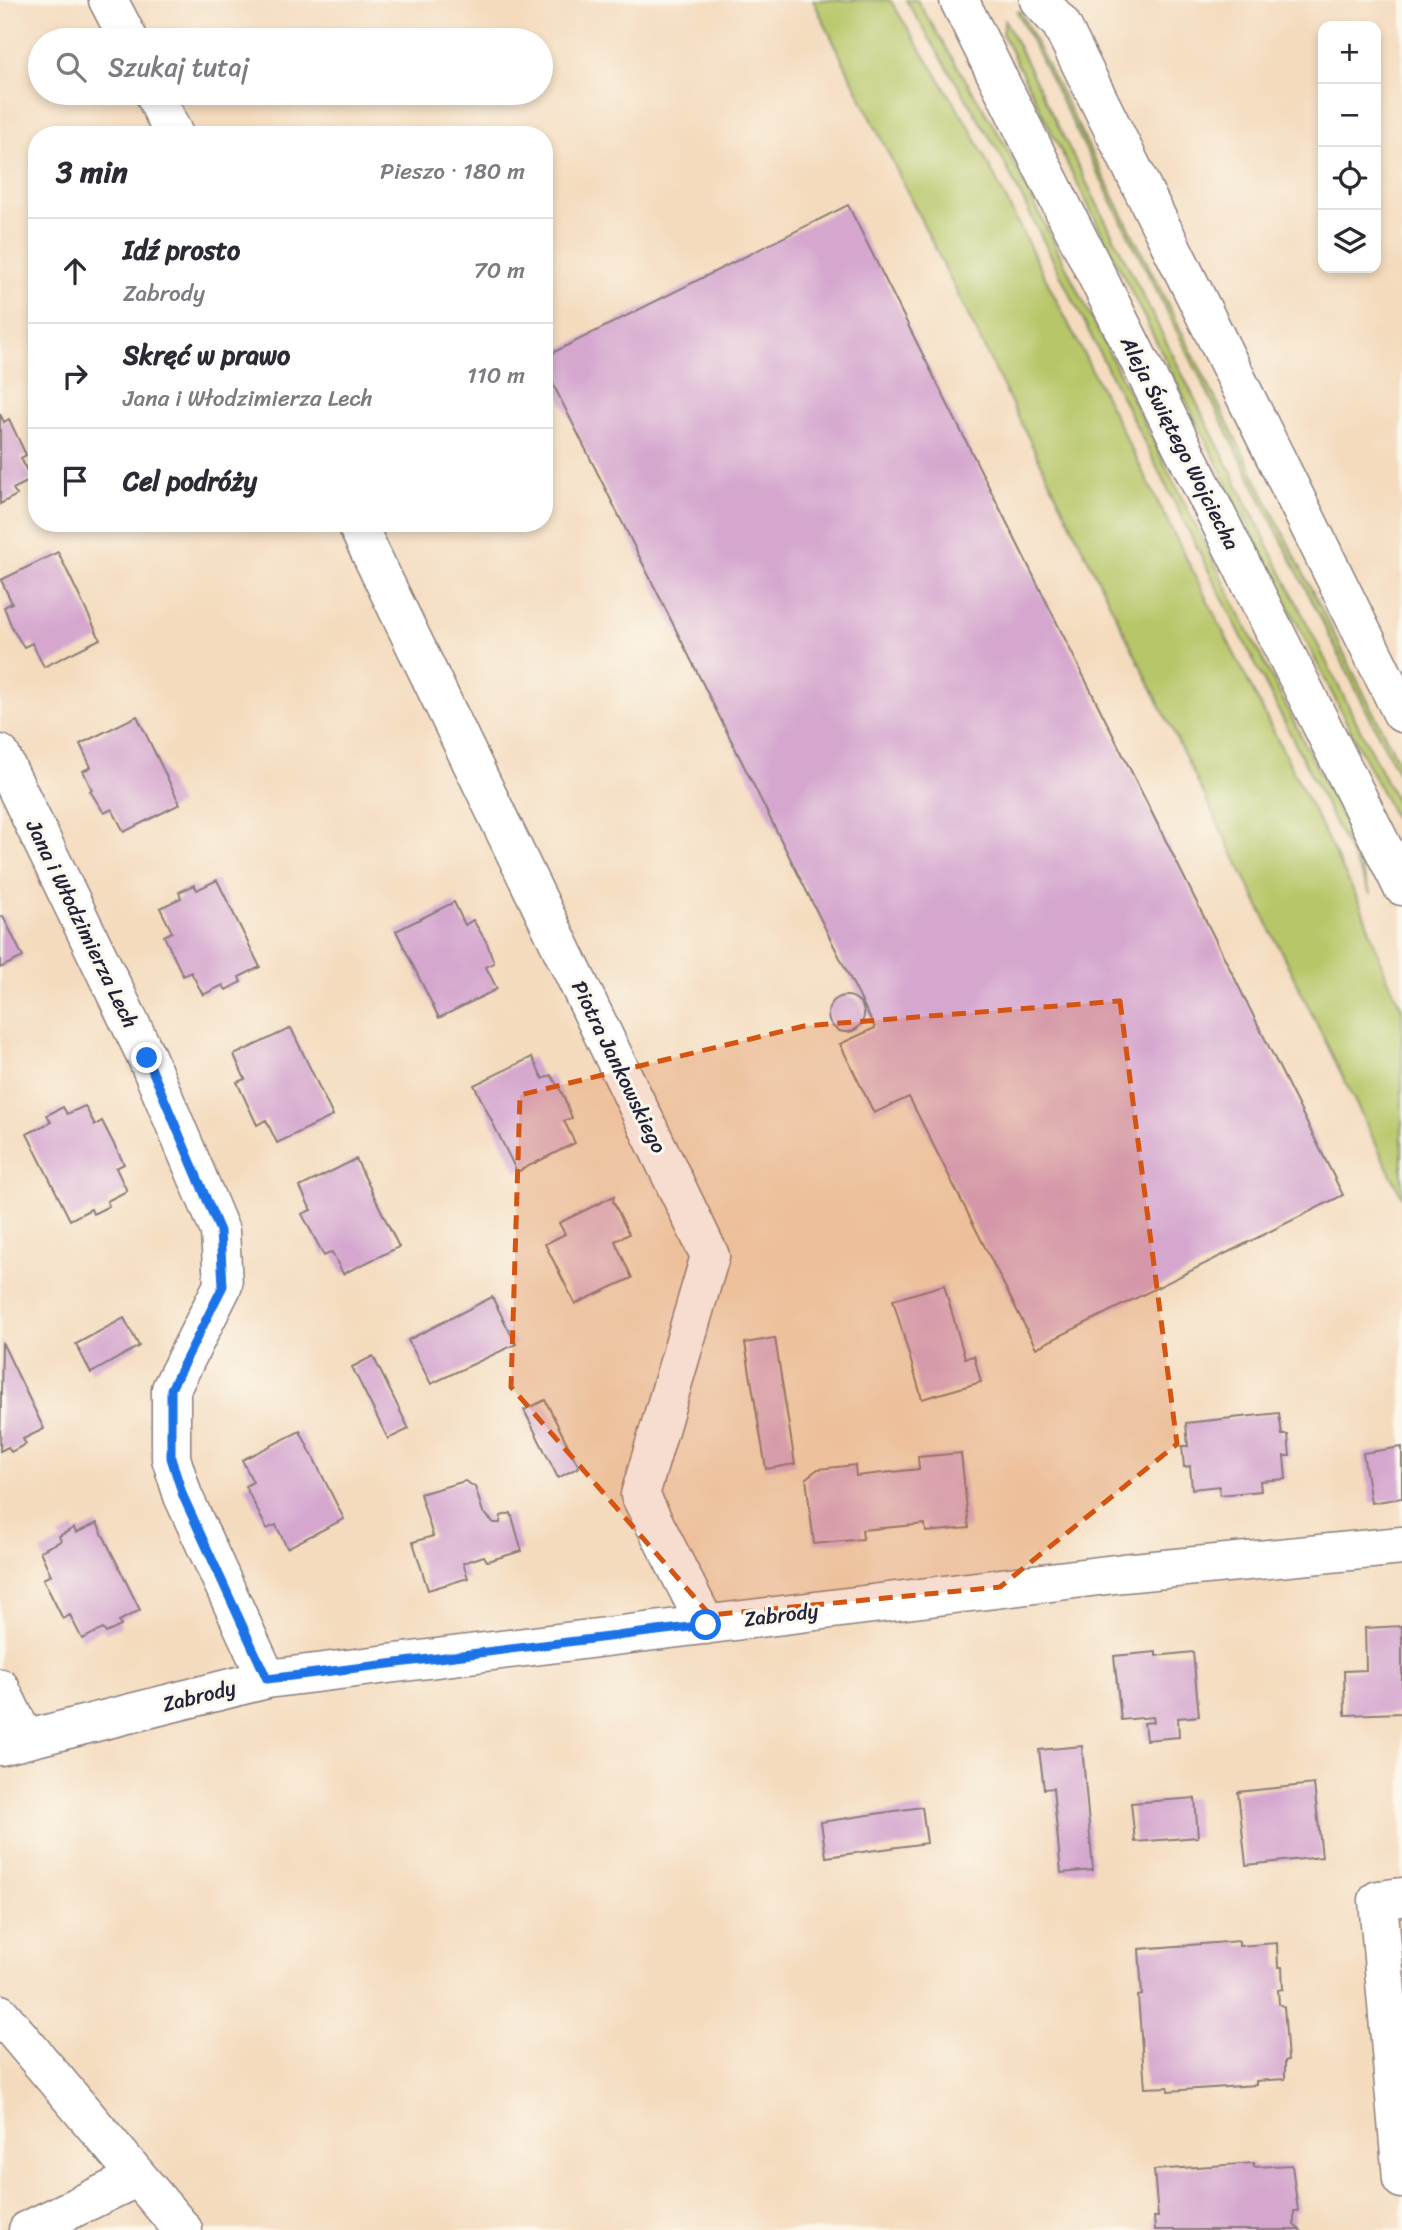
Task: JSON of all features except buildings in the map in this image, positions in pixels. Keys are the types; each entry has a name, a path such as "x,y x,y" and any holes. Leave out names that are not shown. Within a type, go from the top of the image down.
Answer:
{"street":[{"path":"108,0 123,28"},
{"name":"Aleja Świętego Wojciecha","path":"959,0 1402,886"},
{"path":"1039,0 1061,24 1087,75 1402,713"},
{"path":"160,105 170,126"},
{"name":"Piotra Jankowskiego","path":"360,532 710,1256 640,1495 706,1625"},
{"name":"Jana i Włodzimierza Lech","path":"0,754 147,1058 220,1231 223,1286 171,1389 171,1458 183,1496 267,1679"},
{"name":"Zabrody","path":"13,1743 267,1679 1123,1573 1402,1546"},
{"path":"0,1688 13,1743"},
{"path":"1402,1896 1378,1900 1402,2179"},
{"path":"0,2014 136,2178 183,2230"},
{"path":"28,2230 136,2178"}],"highlighted area":[{"path":"1120,1001 1177,1444 1000,1587 710,1615 511,1387 520,1095 804,1026"}],"green space":[{"path":"813,0 890,0 971,130 1361,906 1386,975 1402,1008 1402,1197"},
{"path":"906,0 917,0 1004,143 1343,820 1371,895 1001,156"},
{"path":"1020,11 1402,769 1402,781 1017,12"},
{"path":"1005,20 1402,813 1402,833 1002,33"}],"route":[{"path":"147,1058 220,1231 223,1286 171,1389 171,1458 183,1496 267,1679 706,1625"}]}
